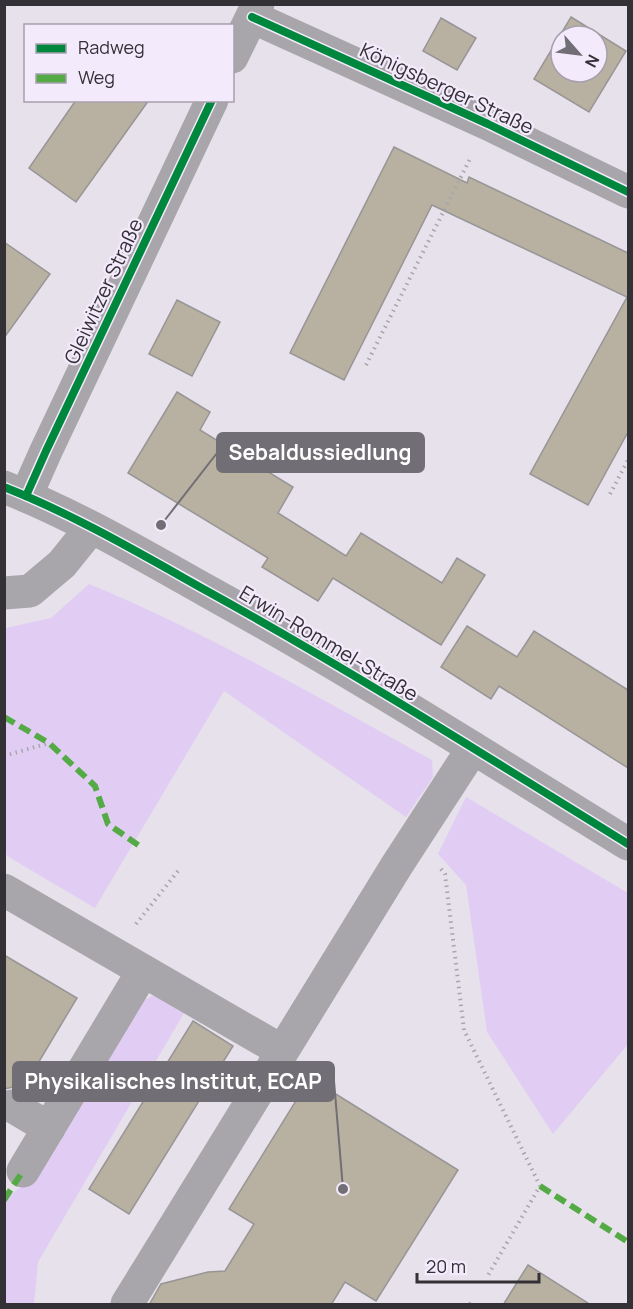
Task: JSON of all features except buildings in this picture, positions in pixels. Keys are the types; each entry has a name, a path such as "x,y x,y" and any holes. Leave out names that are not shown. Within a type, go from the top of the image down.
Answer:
{"street":[{"path":"234,53 255,11"},
{"name":"Königsberger Straße","path":"255,11 628,192"},
{"name":"Gleiwitzer Straße","path":"15,491 46,450 211,102"},
{"name":"Erwin-Rommel-Straße","path":"15,491 91,528 274,628 628,844"},
{"path":"4,593 30,591 62,564 91,528"},
{"path":"128,1303 415,836 473,748"},
{"path":"4,890 282,1051"},
{"path":"23,1171 143,971"},
{"path":"12,1106 49,1128"}],"path":[{"path":"366,365 488,124"},
{"path":"610,494 628,460"},
{"path":"4,756 49,743"},
{"path":"415,836 445,874 464,1030 540,1186 487,1277"},
{"path":"113,953 178,871"}],"shaded area":[{"path":"89,584 220,645 432,760 433,777 406,817 224,691 95,908 7,856 4,837 5,628 51,618"},
{"path":"466,797 628,893 628,1044 553,1134 487,1032 466,885 438,854"},
{"path":"154,995 184,1013 38,1262 34,1304 5,1304 4,1199 34,1178 135,1005"}],"marked path":[{"path":"4,717 49,743 95,786 108,824 141,847"},
{"path":"4,1200 23,1171"},
{"path":"540,1186 628,1242"}],"cycle path":[{"path":"252,17 488,124 628,192"},
{"path":"26,496 211,102"},
{"path":"4,487 107,536 260,621 419,715 628,844"}],"place":[{"name":"Sebaldussiedlung","path":"161,525"},
{"name":"Physikalisches Institut, ECAP","path":"343,1189"}]}
